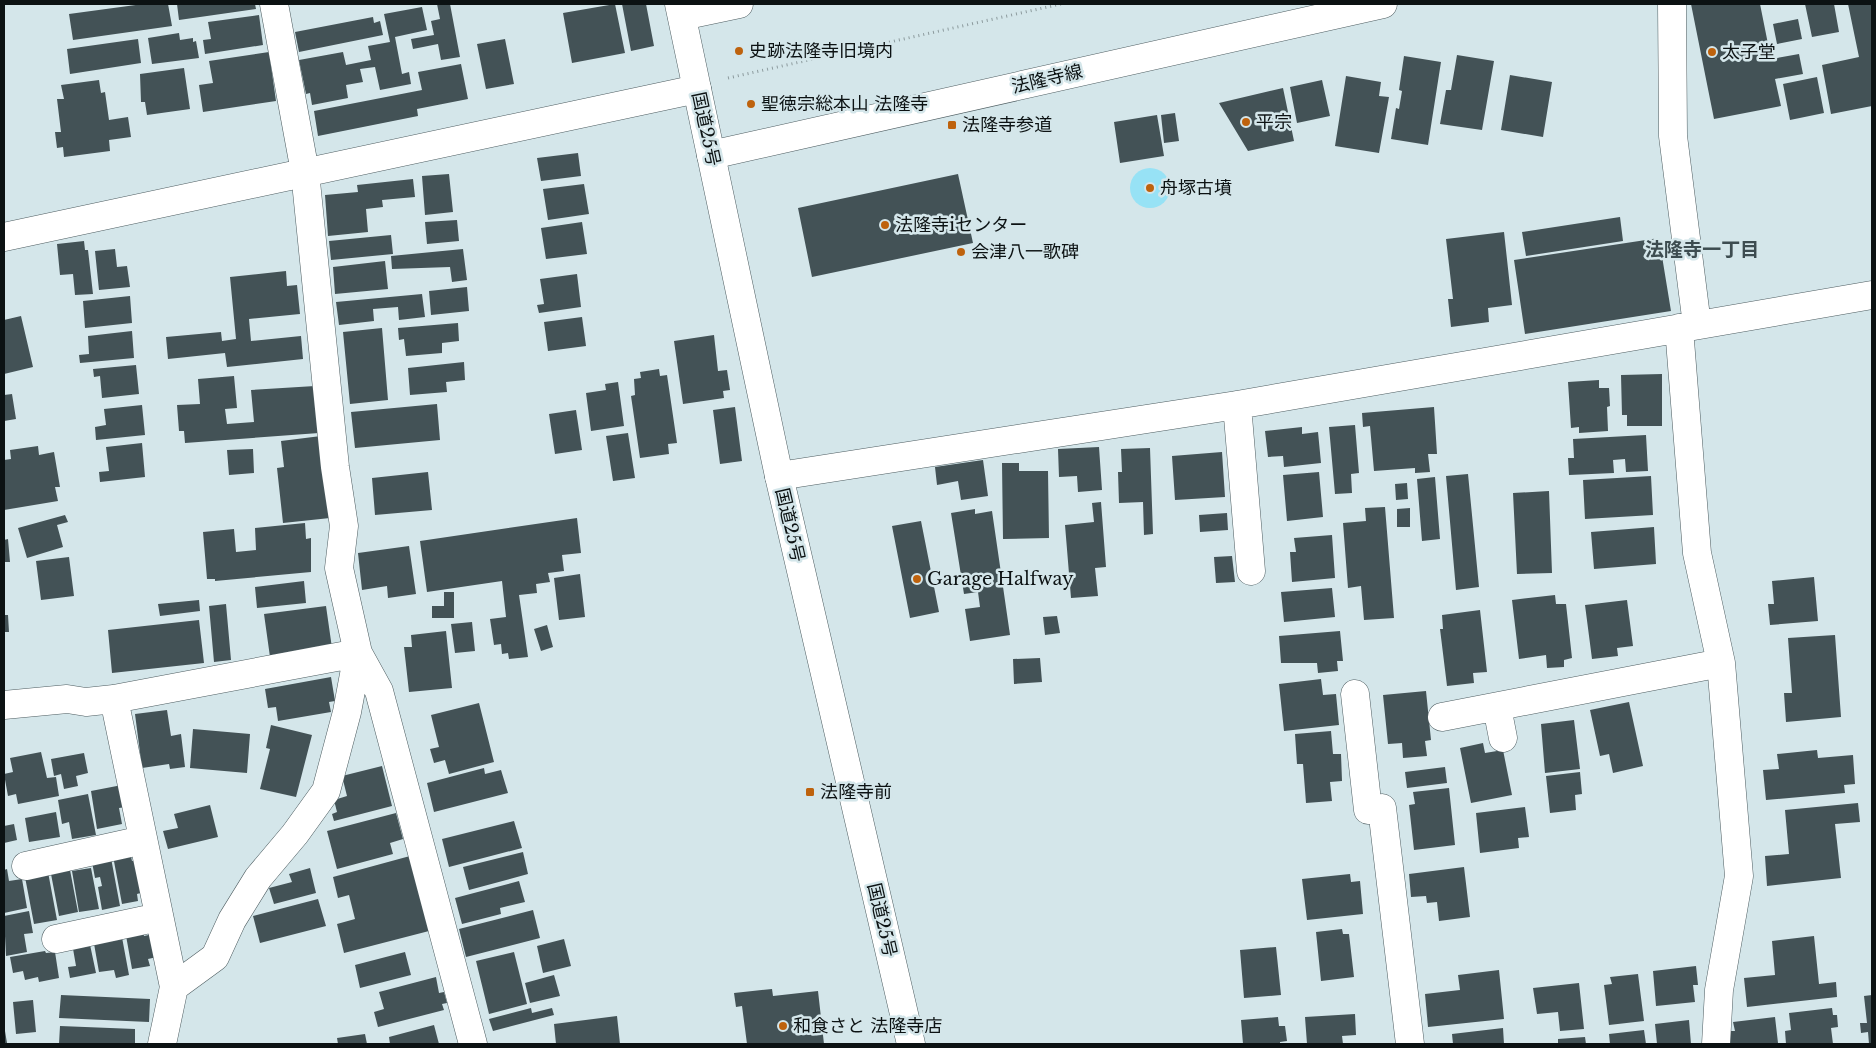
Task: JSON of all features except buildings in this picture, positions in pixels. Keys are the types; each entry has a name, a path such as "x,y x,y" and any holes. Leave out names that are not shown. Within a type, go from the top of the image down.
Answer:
{"main road":[{"path":"274,4 305,172 335,467 344,526 339,568 358,653 379,691 473,1044"},
{"path":"681,10 739,4"},
{"name":"法隆寺線","path":"711,155 1383,4"},
{"path":"1672,4 1673,136 1688,326 1697,553 1721,663 1739,876 1719,990 1716,1044"},
{"name":"国道25号","path":"681,10 779,476 911,1044"},
{"path":"4,237 697,89"},
{"path":"779,476 1236,405 1872,295"},
{"path":"1236,405 1251,571"},
{"path":"4,705 67,699 86,702 114,699 358,653"},
{"path":"174,987 214,957 232,920 258,878 295,834 326,791 346,712 358,653"},
{"path":"1442,718 1721,663"},
{"path":"1355,694 1368,810 1382,808 1410,1044"},
{"path":"114,699 174,987 162,1044"},
{"path":"1498,707 1504,738"},
{"path":"26,866 143,840"},
{"path":"56,939 159,916"}],"path":[{"path":"728,78 1061,4"}],"shaded area":[{"name":"舟塚古墳","path":"1154,168 1161,171 1167,177 1170,188 1169,196 1161,205 1154,208 1146,208 1139,205 1131,196 1130,184 1133,177 1142,169"}],"place":[{"name":"史跡法隆寺旧境内","path":"739,51"},
{"name":"太子堂","path":"1712,52"},
{"name":"聖徳宗総本山 法隆寺","path":"751,104"},
{"name":"平宗","path":"1246,122"},
{"name":"法隆寺参道","path":"952,125"},
{"name":"舟塚古墳","path":"1150,188"},
{"name":"法隆寺iセンター","path":"885,225"},
{"name":"会津八一歌碑","path":"961,252"},
{"name":"Garage Halfway","path":"917,579"},
{"name":"法隆寺前","path":"810,792"},
{"name":"和食さと 法隆寺店","path":"783,1026"}],"district":[{"name":"法隆寺一丁目","path":"1702,249"}]}
